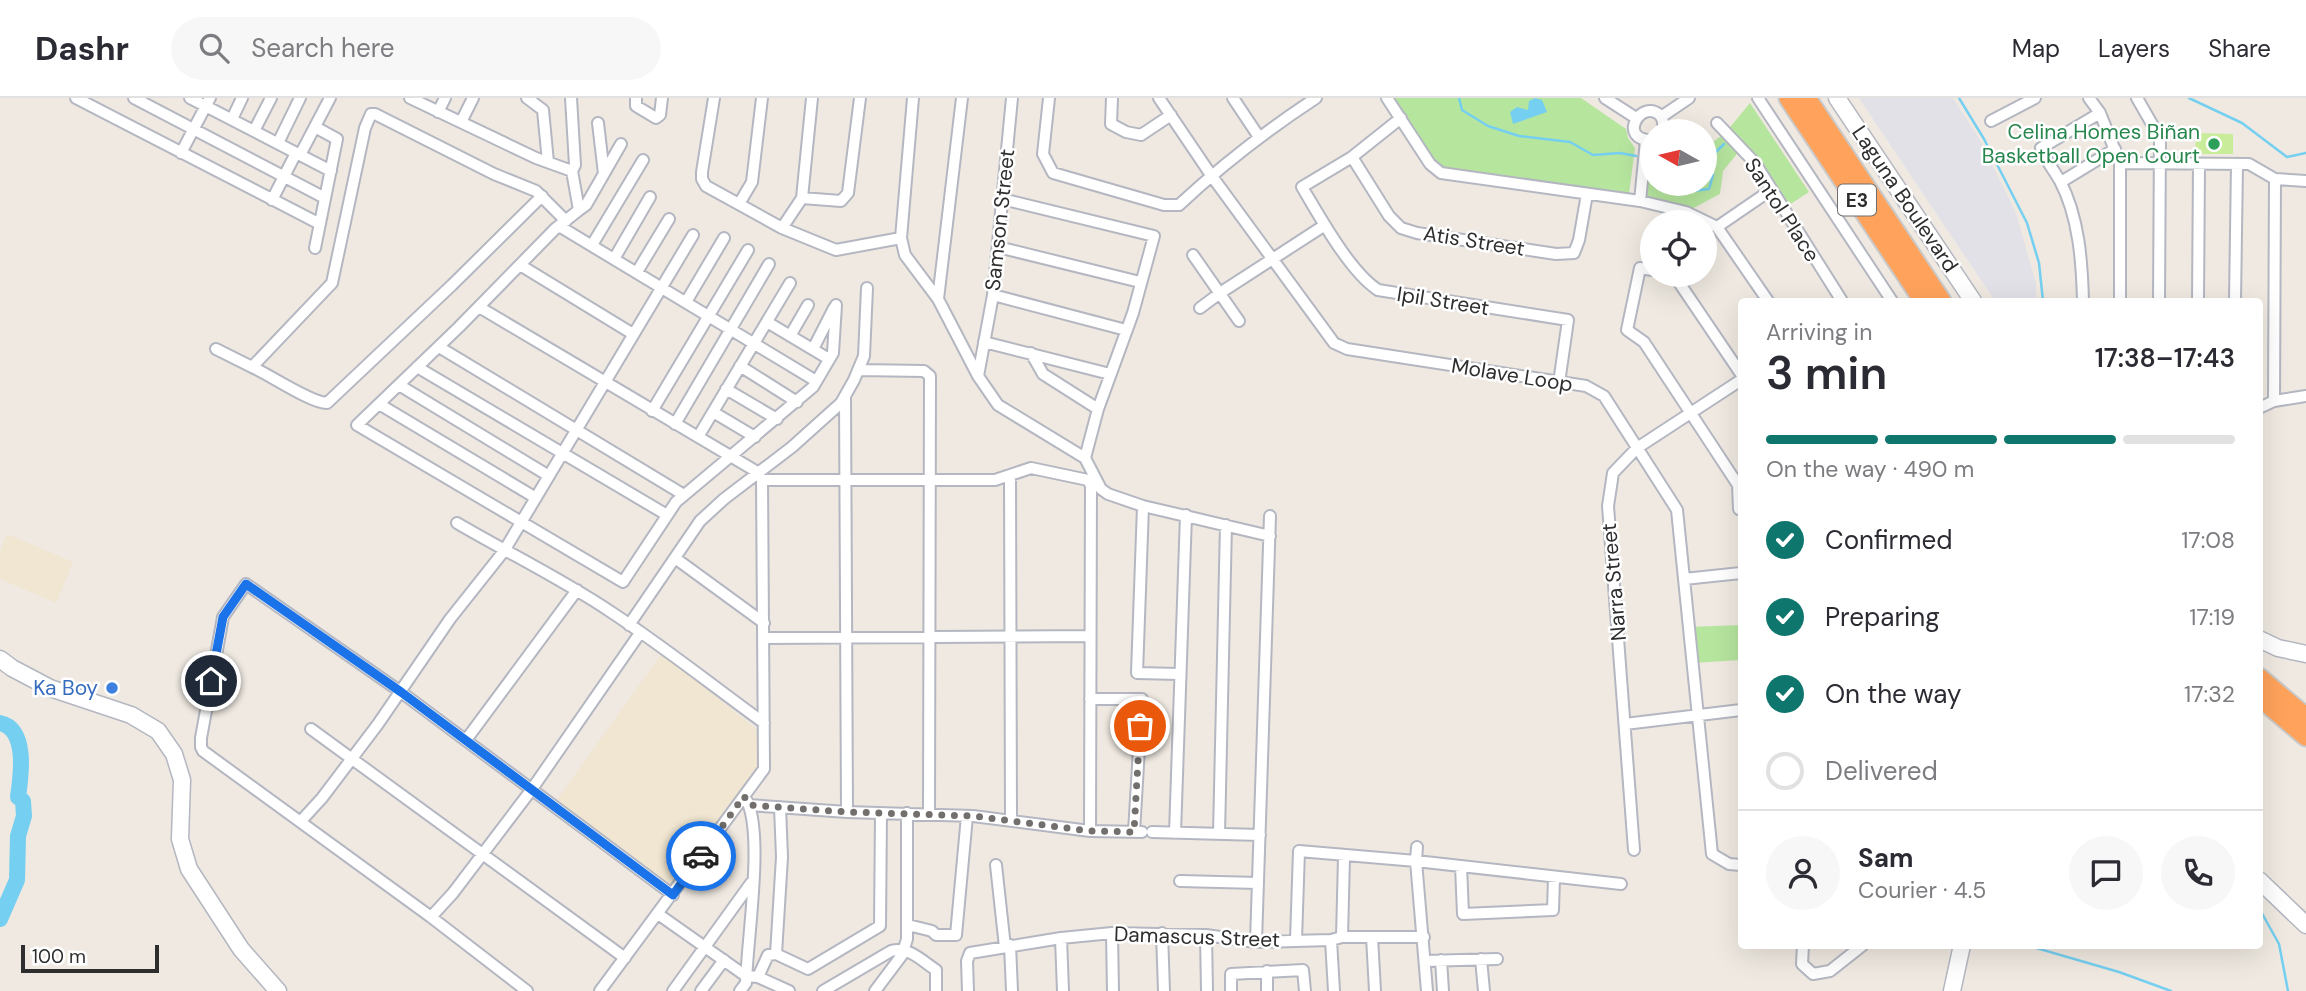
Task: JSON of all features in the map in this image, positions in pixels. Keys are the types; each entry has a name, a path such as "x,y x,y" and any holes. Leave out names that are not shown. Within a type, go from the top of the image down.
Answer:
{"highway":[{"name":"E3","path":"1789,98 1922,298"},
{"name":"E3","path":"1806,98 1939,298"},
{"path":"2263,681 2306,718"},
{"path":"2263,699 2306,736"}],"main road":[{"name":"Laguna Boulevard","path":"1837,98 1971,298"},
{"path":"2263,641 2278,648 2306,654"},
{"path":"0,659 50,688 131,715 158,731 174,754 182,780 180,839 189,869 241,949 278,991"},
{"path":"2263,884 2306,925"},
{"path":"1952,991 1961,949"}],"street":[{"path":"76,98 320,224"},
{"path":"134,98 325,198"},
{"path":"190,98 207,102 232,120 331,171"},
{"path":"232,120 242,98"},
{"path":"254,131 271,98"},
{"path":"278,144 300,98"},
{"path":"272,200 330,98"},
{"path":"438,112 445,98"},
{"path":"461,122 473,98"},
{"path":"527,98 543,110 548,162"},
{"path":"571,98 575,165 572,171 579,210"},
{"path":"636,98 636,106 656,118 660,115 662,98"},
{"path":"714,98 702,179 706,186 782,228 836,250 901,238"},
{"path":"739,204 752,182 761,98"},
{"path":"782,228 802,198 813,98"},
{"path":"802,198 841,201 848,193 860,98"},
{"path":"913,98 901,238 905,255 937,299 978,376 998,405 1085,458 1101,489 1108,494 1143,506 1269,536"},
{"path":"937,299 961,98"},
{"name":"Samson Street","path":"978,376 993,295 1013,98"},
{"path":"1049,98 1043,154 1053,173 1164,205 1179,205 1211,175 1311,99"},
{"path":"1112,98 1111,124 1126,131 1141,135 1171,116"},
{"name":"Molave Loop","path":"1159,98 1211,175 1334,343 1347,349 1586,386 1604,396 1677,510 1712,854 1729,864 1738,865"},
{"path":"1233,98 1259,137"},
{"path":"1387,98 1430,164 1441,173 1640,201 1678,210"},
{"path":"1605,98 1636,118"},
{"path":"1640,135 1635,132 1639,114 1648,110 1661,117 1689,98"},
{"path":"1758,98 1890,298"},
{"path":"1991,121 2035,98"},
{"path":"2089,98 2100,113 2120,163 2120,298"},
{"path":"2137,98 2160,138 2159,298"},
{"path":"413,99 572,171"},
{"path":"181,153 207,102"},
{"path":"2082,298 2082,262 2070,205 2061,182 2041,148 2100,113"},
{"path":"252,367 332,283 369,116 375,114 460,158 536,191 563,223 592,246 816,381"},
{"name":"Ipil Street","path":"1401,118 1352,157 1302,187 1366,283 1377,290 1568,320 1559,383"},
{"path":"598,123 604,174"},
{"name":"Santol Place","path":"1717,123 1755,163 1840,298"},
{"path":"315,127 337,139 315,248"},
{"path":"621,144 586,205 563,223 357,425 623,582 676,502 808,393 833,353 836,304 813,349"},
{"path":"2061,182 2115,149"},
{"name":"Atis Street","path":"1352,157 1389,216 1401,228 1417,233 1556,254 1574,253 1587,194"},
{"path":"592,246 643,160"},
{"path":"2120,163 2249,164 2275,179 2306,181"},
{"path":"2235,298 2237,164"},
{"path":"2198,298 2199,165"},
{"path":"2274,401 2275,179"},
{"path":"1766,298 1717,227 1771,190"},
{"path":"1640,201 1641,196"},
{"path":"216,349 308,397 327,402 542,197"},
{"path":"614,259 650,198"},
{"path":"1002,199 1154,236 1133,313 1098,409 1085,458"},
{"path":"637,272 669,219"},
{"path":"1199,309 1325,225"},
{"path":"301,821 353,758 450,620 504,551 693,235"},
{"path":"686,302 724,238"},
{"path":"998,247 1140,282"},
{"path":"652,411 748,250"},
{"path":"1193,255 1239,321"},
{"path":"675,424 769,264"},
{"path":"520,265 633,334"},
{"path":"1640,268 1627,330 1644,342 1738,485"},
{"path":"698,437 790,283"},
{"path":"1682,287 1738,370"},
{"path":"629,625 700,522 761,477 841,403 864,356 867,288"},
{"path":"993,295 1126,330"},
{"path":"790,336 808,305"},
{"path":"479,307 732,457 761,477 995,480 1031,468 1041,468 1088,480 1091,486 1090,831"},
{"path":"767,322 829,359"},
{"path":"984,342 1110,374"},
{"path":"439,347 684,495"},
{"path":"1031,353 1043,374 1098,409"},
{"path":"740,366 797,402"},
{"path":"417,367 667,515"},
{"path":"858,370 924,371 930,376 929,814"},
{"name":"Narra Street","path":"1634,850 1608,506 1613,472 1637,448 1738,382"},
{"path":"399,385 549,476"},
{"path":"726,389 777,419"},
{"path":"845,396 847,812"},
{"path":"2263,406 2274,401 2306,396"},
{"path":"379,404 536,498"},
{"path":"713,412 755,437"},
{"path":"1010,475 1011,821"},
{"path":"600,991 747,800 764,769 761,477"},
{"path":"1143,506 1137,673 1179,674"},
{"path":"1175,833 1186,515"},
{"path":"1256,942 1270,516"},
{"path":"457,523 577,590 764,723"},
{"path":"1219,834 1226,525"},
{"path":"675,558 764,623"},
{"path":"1684,579 1738,573"},
{"path":"527,991 301,821 210,757 201,747 223,617 246,584 401,692 673,895"},
{"path":"466,740 577,590"},
{"path":"431,917 453,893 532,789 640,634"},
{"path":"764,638 1090,636"},
{"path":"1090,699 1142,699 1143,832"},
{"path":"1625,724 1738,710"},
{"path":"311,729 625,958"},
{"path":"747,800 780,807 967,816 1090,831 1260,835"},
{"path":"747,800 753,832 752,976"},
{"path":"776,954 782,856 780,807"},
{"path":"740,991 768,955 776,954 808,969 880,926 881,813"},
{"path":"875,991 904,951 908,925 907,813"},
{"path":"908,925 932,930 936,935 956,935 967,816"},
{"path":"1417,847 1427,991"},
{"path":"1296,940 1299,851 1621,884"},
{"path":"1334,991 1344,857"},
{"path":"996,865 1012,991"},
{"path":"1461,866 1463,914 1553,909 1555,878"},
{"path":"673,991 753,881"},
{"path":"1180,881 1258,883"},
{"path":"658,914 724,960 752,976 789,991"},
{"path":"1112,933 1113,991"},
{"name":"Damascus Street","path":"968,991 969,957 1007,946 1061,938 1112,933 1206,935 1256,942 1424,937"},
{"path":"1162,933 1164,991"},
{"path":"1206,935 1207,991"},
{"path":"1372,937 1375,991"},
{"path":"1061,938 1063,991"},
{"path":"823,991 891,951 899,949 914,955 936,970 936,991"},
{"path":"1803,949 1802,964 1813,974 1830,971 1858,949"},
{"path":"1481,959 1484,991"},
{"path":"1425,961 1497,959"},
{"path":"701,991 724,960"},
{"path":"1441,960 1443,991"},
{"path":"1231,991 1231,974 1303,970 1305,991"},
{"path":"1267,971 1267,991"}],"shaded area":[{"path":"1859,98 1953,98 1980,140 2016,213 2036,283 2036,298 1993,298"},
{"path":"7,534 73,562 56,603 0,579 0,552"},
{"path":"662,653 757,730 757,769 670,885 556,801"}],"green space":[{"path":"1389,98 1581,98 1626,129 1635,148 1629,194 1622,197 1442,171 1432,163"},
{"path":"1750,103 1809,192 1783,209 1741,149 1723,171 1720,194 1717,196 1717,139"},
{"name":"Celina Homes Biñan Basketball Open Court","path":"2196,133 2233,134 2233,154 2195,154"},
{"path":"1640,196 1716,196 1690,210 1678,210 1640,201"},
{"path":"1738,625 1738,660 1692,663 1689,627"}],"water":[{"path":"1535,98 1542,100 1547,112 1513,124 1510,112 1517,107 1528,110 1529,101"}],"waterway":[{"path":"1459,98 1462,110 1488,126 1519,136 1570,142 1593,155 1620,153 1636,156"},
{"path":"1959,98 1984,139 2027,223 2039,263 2043,298"},
{"path":"2189,98 2242,123 2287,157 2306,153"},
{"path":"1717,151 1724,144"},
{"path":"0,723 9,727 19,744 21,766 18,797 23,801 24,816 18,836 17,880 0,919"},
{"path":"2263,915 2279,944 2288,991"},
{"path":"2040,949 2119,972 2171,991"}],"way so far":[{"path":"701,856 744,796 749,805 847,812 973,816 1090,831 1134,832 1140,726"}],"place":[{"name":"Celina Homes Biñan Basketball Open Court","path":"2214,144"},
{"name":"Ka Boy","path":"112,688"}],"route":[{"path":"211,681 223,617 246,584 401,692 673,895 701,856"}]}
